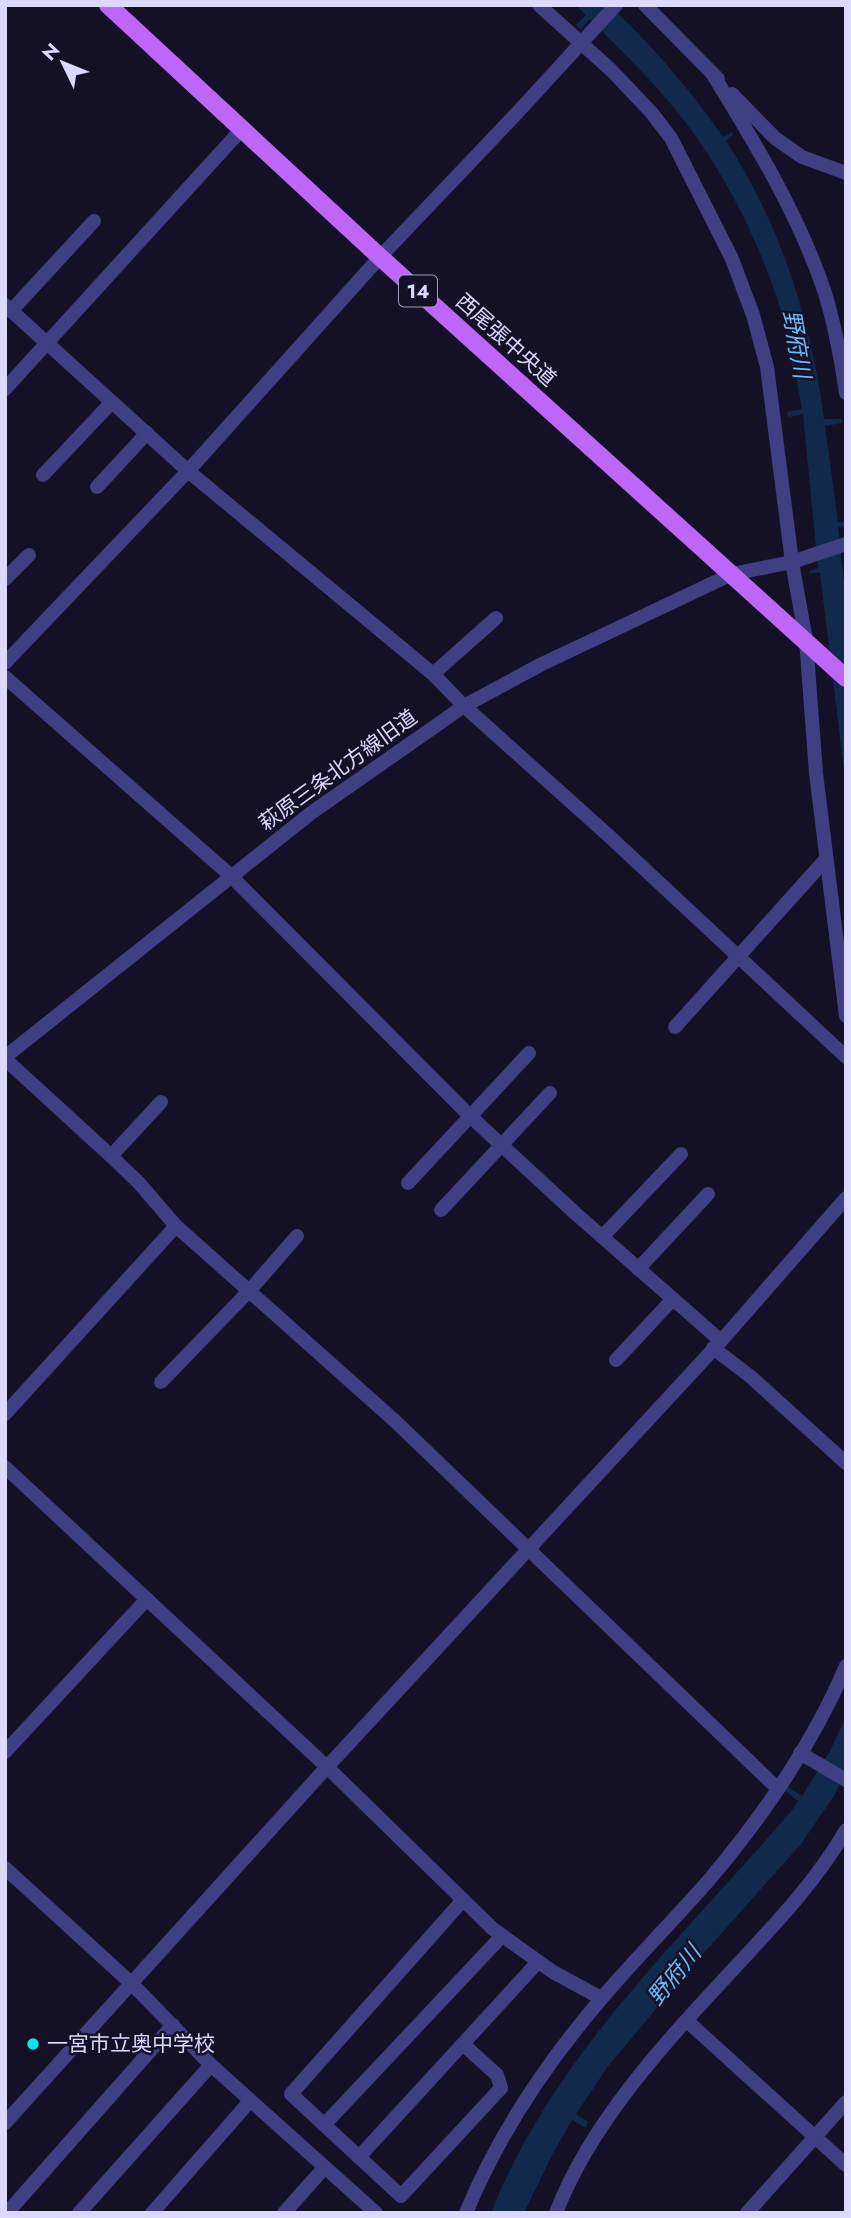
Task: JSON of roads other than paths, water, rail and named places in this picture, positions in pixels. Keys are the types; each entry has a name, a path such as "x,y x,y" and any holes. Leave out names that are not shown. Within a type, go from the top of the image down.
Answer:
{"main road":[{"name":"西尾張中央道","path":"108,5 380,257 846,678"}],"street":[{"path":"539,5 582,43 651,112 671,138 732,259 753,315 767,367 806,640 816,773 846,1016"},
{"path":"5,663 188,471 380,257 616,5"},
{"path":"645,5 775,138 802,157 846,173"},
{"path":"712,74 775,181 804,240 824,293 839,346 846,393"},
{"path":"5,389 242,129"},
{"path":"94,221 8,308 188,471 433,674 464,706 609,836 846,1057"},
{"path":"43,475 111,402"},
{"path":"97,487 146,433"},
{"name":"萩原三条北方線旧道","path":"5,1058 230,875 311,813 464,706 542,664 732,574 795,561 846,544"},
{"path":"5,579 29,555"},
{"path":"433,674 496,618"},
{"path":"5,677 230,875 470,1116 673,1299 717,1345 846,1462"},
{"path":"675,1027 826,859"},
{"path":"408,1183 529,1053"},
{"path":"5,1058 139,1183 176,1226 395,1421 777,1788"},
{"path":"441,1210 551,1093"},
{"path":"111,1156 161,1102"},
{"path":"602,1237 681,1153"},
{"path":"638,1269 708,1194"},
{"path":"5,2123 327,1767 717,1345 846,1198"},
{"path":"5,1414 176,1226"},
{"path":"161,1382 250,1290 297,1236"},
{"path":"616,1360 673,1299"},
{"path":"5,1467 327,1767 502,1936 538,1962 601,1998"},
{"path":"5,1752 147,1599"},
{"path":"466,2213 495,2150 548,2067 601,1998 707,1882 740,1841 802,1754 829,1706 846,1666"},
{"path":"802,1754 846,1780"},
{"path":"556,2213 561,2199 602,2126 638,2077 798,1900 831,1857 846,1830"},
{"path":"5,1868 132,1984 211,2065 376,2213"},
{"path":"463,1900 291,2094 401,2196 501,2088 497,2075 464,2045"},
{"path":"324,2125 502,1936"},
{"path":"359,2157 538,1962"},
{"path":"687,2021 846,2165"},
{"path":"7,2213 173,2025"},
{"path":"79,2213 211,2065"},
{"path":"152,2213 250,2101"},
{"path":"747,2213 846,2102"},
{"path":"284,2213 324,2168"}],"water":[{"name":"野府川","path":"576,5 609,5 669,68 723,137 732,132 733,135 726,141 763,206 791,275 811,346 824,419 841,419 842,423 825,426 838,522 846,522 846,526 838,527 846,600 846,786 820,573 809,573 818,568 803,414 788,417 787,412 802,409 787,330 771,280 738,206 697,138 660,91 590,19 580,29 576,25 586,15"},
{"name":"野府川","path":"846,1717 846,1771 834,1796 801,1844 687,1972 609,2065 576,2114 588,2122 586,2128 572,2120 524,2213 491,2213 518,2155 549,2100 625,1999 793,1809 798,1801 784,1790 787,1786 802,1796 830,1751"}],"place":[{"name":"一宮市立奥中学校","path":"33,2044"}]}
